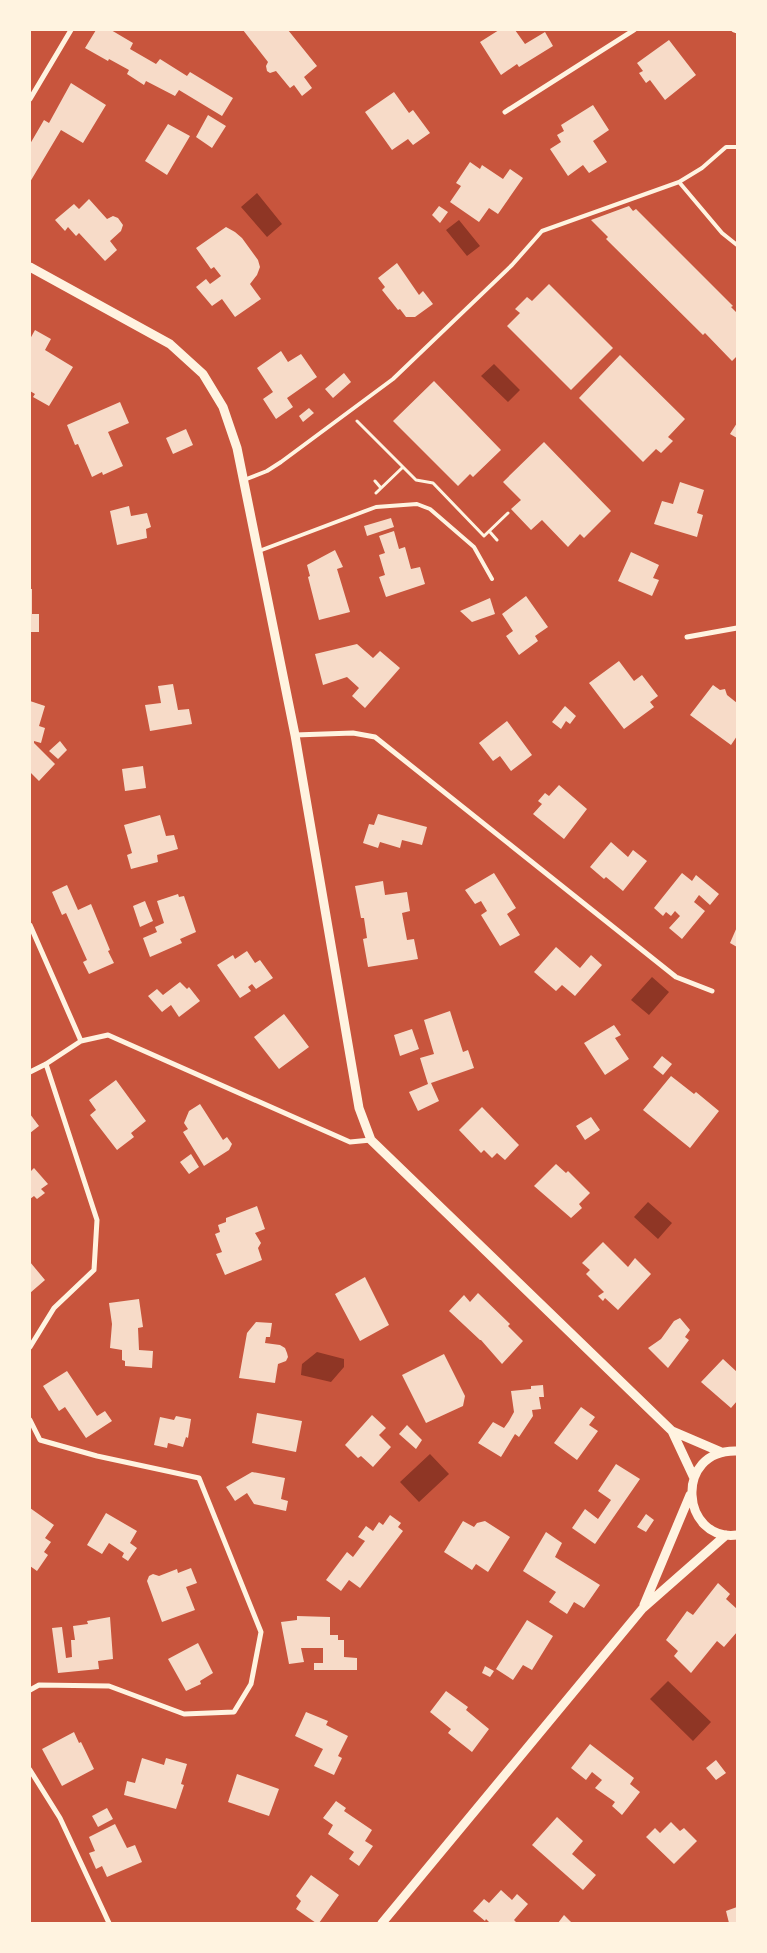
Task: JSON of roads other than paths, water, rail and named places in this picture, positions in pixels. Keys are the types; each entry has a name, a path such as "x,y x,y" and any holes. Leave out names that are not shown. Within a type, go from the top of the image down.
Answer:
{"street":[{"path":"30,99 71,30"},
{"path":"505,112 634,30"},
{"path":"30,267 170,344 203,374 223,407 237,448 296,735 360,1108 371,1140 672,1431 720,1452 737,1451"},
{"path":"687,637 737,628"},
{"path":"296,735 353,733 376,737 676,977 712,991"},
{"path":"30,925 81,1042"},
{"path":"30,1072 81,1042 108,1035 350,1142 371,1140"},
{"path":"30,1347 54,1308 94,1270 97,1220 46,1064"},
{"path":"30,1420 40,1440 98,1456 199,1478 262,1632 251,1684 234,1712 184,1714 109,1686 39,1685 30,1690"},
{"path":"672,1431 694,1478"},
{"path":"643,1608 691,1494 694,1478 704,1462 720,1452"},
{"path":"691,1494 692,1504 701,1521 717,1532 733,1536"},
{"path":"382,1923 643,1608 733,1536"},
{"path":"30,1770 60,1818 109,1923"}],"lane":[{"path":"244,480 267,471 281,462 393,379 512,265 542,231 679,182 702,168 726,147 737,147"},
{"path":"679,182 722,233 737,245"},
{"path":"258,552 376,507 416,504 430,509 474,547 492,579"}]}
